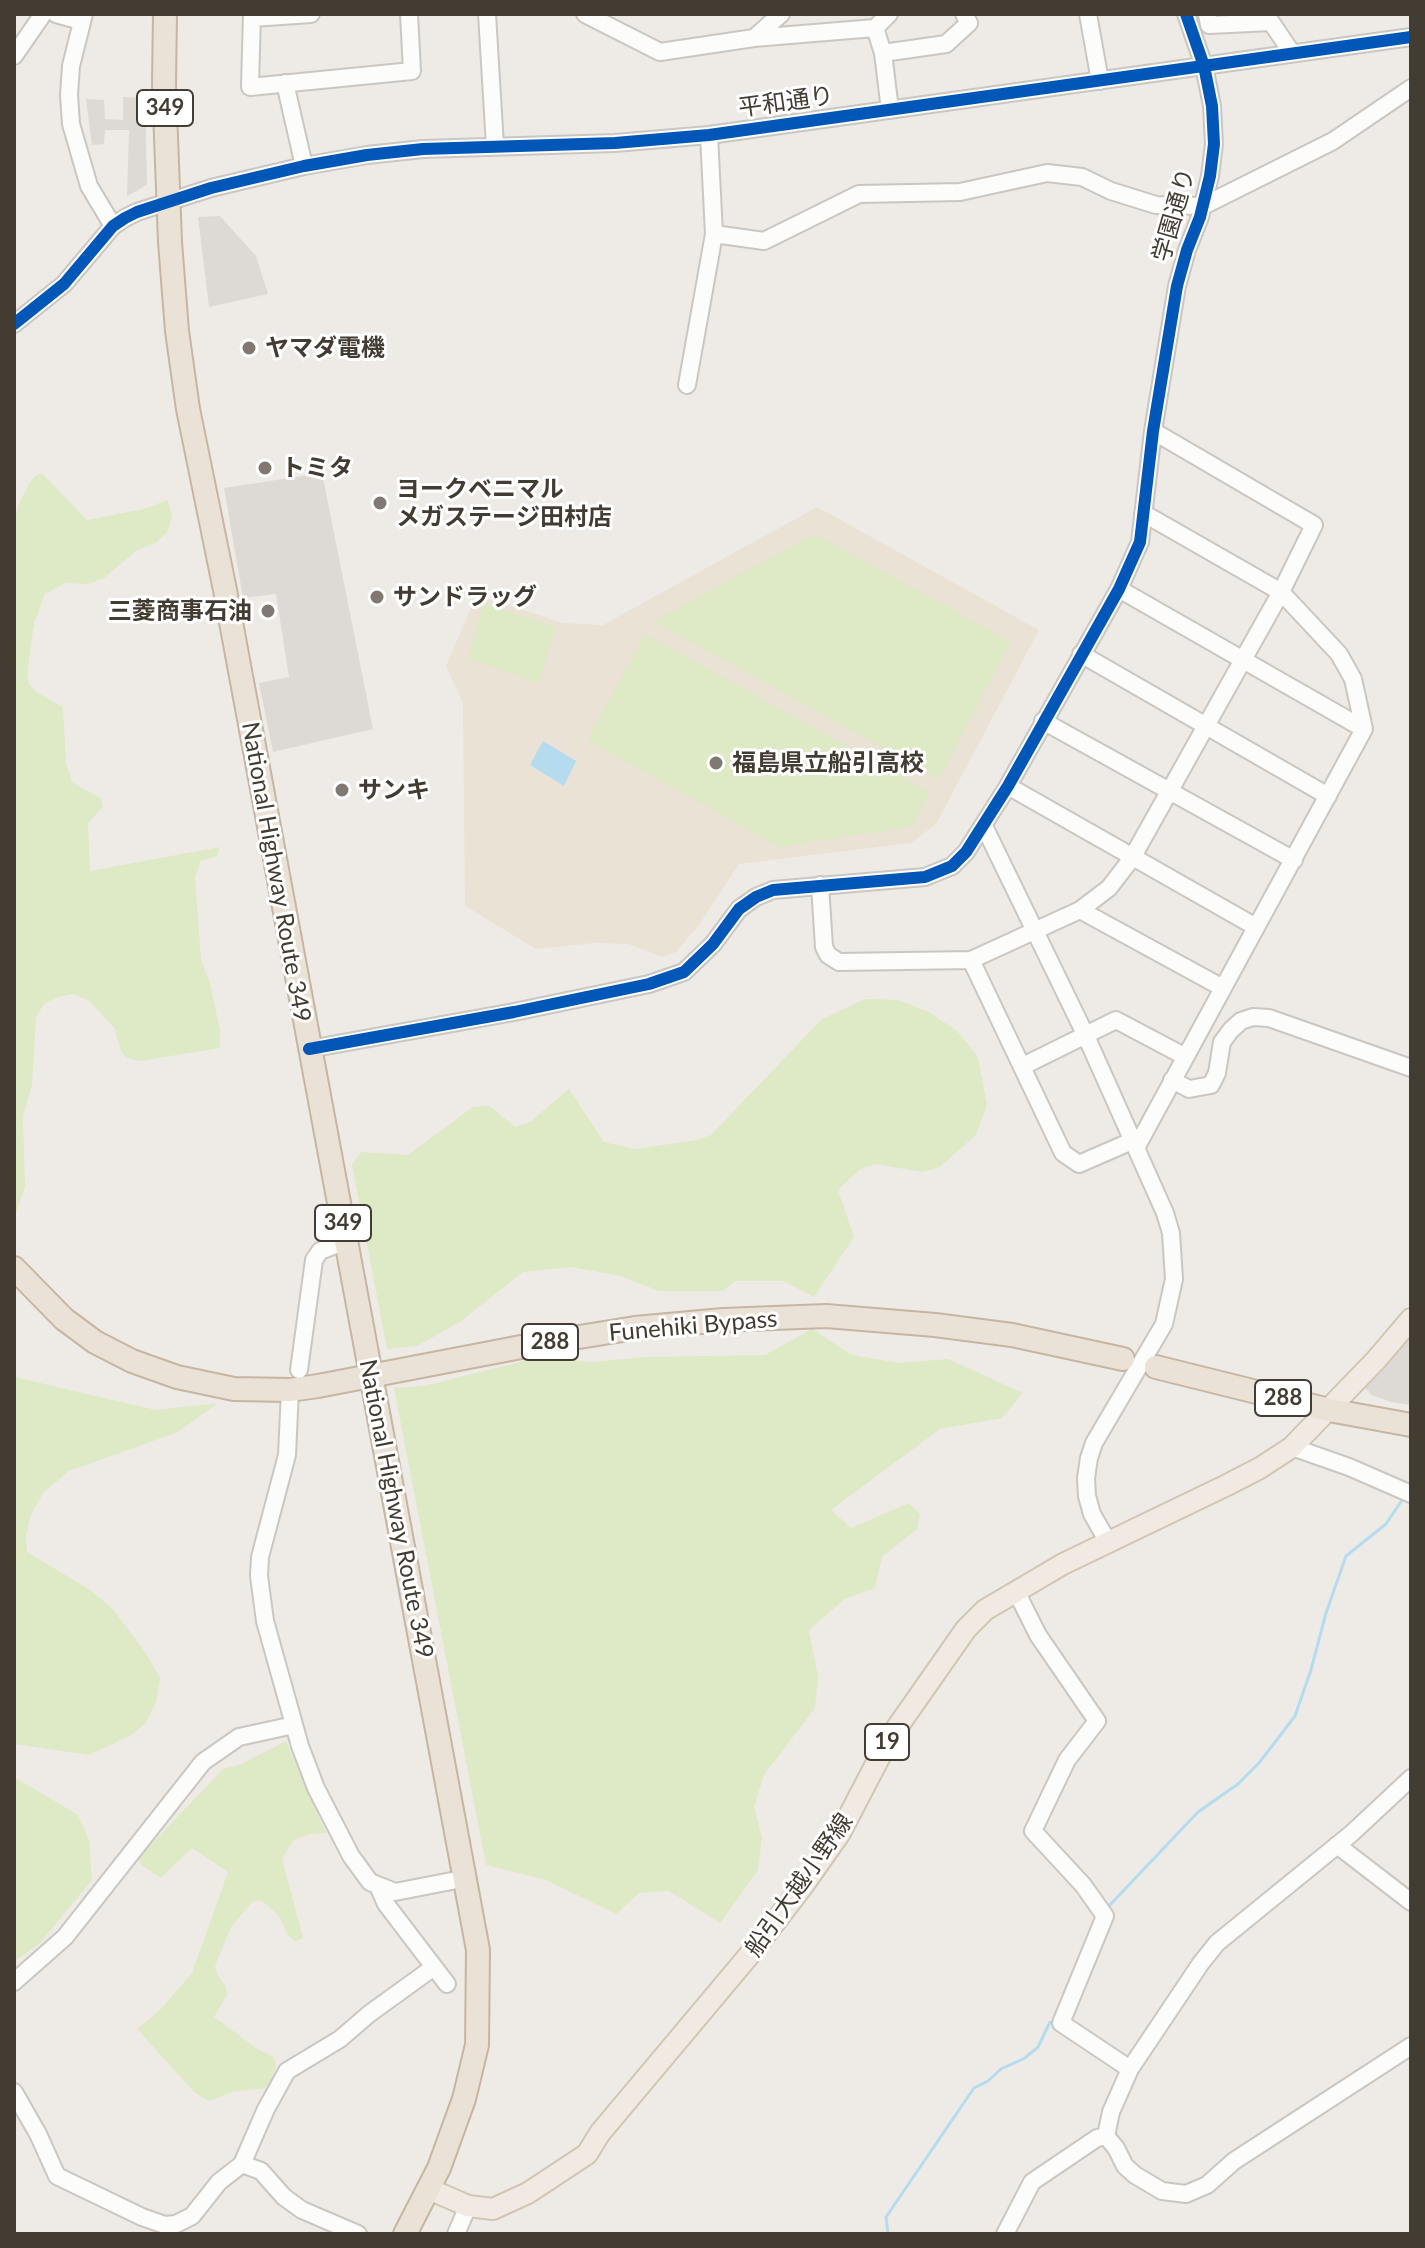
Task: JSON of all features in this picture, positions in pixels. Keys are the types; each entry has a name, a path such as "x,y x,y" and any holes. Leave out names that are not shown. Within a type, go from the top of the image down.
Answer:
{"highway":[{"name":"National Highway Route 349","path":"165,14 168,202 176,319 188,409 225,590 478,1950 477,2045 457,2122 429,2189 405,2234"},
{"name":"Funehiki Bypass","path":"14,1268 64,1319 95,1342 132,1361 177,1377 234,1389 295,1380 371,1376 635,1328 723,1320 826,1316 1012,1335 1123,1359"},
{"name":"288","path":"1156,1367 1329,1410 1411,1425"}],"main road":[{"name":"船引大越小野線","path":"429,2189 468,2206 493,2209 508,2204 563,2172 587,2154 626,2101 756,1947 810,1875 840,1833 889,1739 966,1629 985,1610 1016,1591 1108,1542 1238,1480 1292,1447 1411,1319"}],"street":[{"path":"14,56 43,14"},
{"path":"14,324 64,284 113,226 89,186 71,124 71,66 83,17 56,14"},
{"path":"311,14 252,16 250,87 412,71 409,14"},
{"path":"487,14 495,146"},
{"path":"585,14 660,52 754,38 875,28 889,14"},
{"path":"754,38 781,14"},
{"path":"883,53 946,44 969,23 964,14"},
{"path":"1088,14 1100,81"},
{"name":"学園通り","path":"309,1049 527,1010 649,984 684,972 713,944 739,909 756,897 773,890 894,881 937,873 952,866 966,852 1008,786 1119,589 1140,542 1153,431 1177,286 1203,206 1214,144 1212,106 1204,66 1186,14"},
{"path":"1207,14 1209,25 1271,22 1292,53"},
{"path":"875,28 883,53 890,110"},
{"name":"平和通り","path":"113,226 137,212 168,202 304,166 395,152 615,143 709,135 1411,37"},
{"path":"285,83 304,166"},
{"path":"714,234 764,241 859,194 960,192 1047,173 1082,177 1111,191 1156,205 1203,206 1333,141 1411,88"},
{"path":"687,385 714,234 709,135"},
{"path":"820,885 824,947 828,955 839,962 971,960 1080,910 1109,888 1132,858 1281,592 1314,525 1153,431"},
{"path":"971,960 1063,1153 1079,1164 1134,1144 1364,729 1353,679 1339,654 1281,592 1143,513"},
{"path":"1119,589 1364,729"},
{"path":"1081,654 1328,796"},
{"path":"1043,721 1294,860"},
{"path":"1008,786 1256,927"},
{"path":"984,826 1086,1036 1171,1233 1174,1279 1164,1324 1094,1443 1089,1458 1087,1496 1092,1514 1108,1542"},
{"path":"1080,910 1223,988"},
{"path":"1172,1080 1189,1089 1211,1085 1217,1073 1222,1042 1241,1021 1253,1017 1269,1018 1411,1068"},
{"path":"1023,1066 1116,1020 1184,1056"},
{"path":"346,1241 320,1251 314,1260 287,1455 260,1557 259,1576 265,1621 294,1725 316,1788 362,1872 379,1888 395,1892 467,1878"},
{"path":"1292,1447 1411,1494"},
{"path":"1016,1591 1038,1635 1097,1721 1067,1760 1033,1831 1083,1885 1105,1916 1061,2023 1130,2069"},
{"path":"14,1982 65,1937 203,1762 239,1737 294,1725"},
{"path":"1106,2136 1111,2112 1130,2069 1217,1943 1337,1845 1411,1778"},
{"path":"1337,1845 1411,1902"},
{"path":"379,1888 386,1904 447,1984"},
{"path":"14,2092 57,2176 90,2194 165,2225 176,2224 192,2216 219,2182 242,2164 287,2071 340,2039 434,1967"},
{"path":"1106,2136 1125,2166 1135,2175 1162,2191 1186,2194 1207,2185 1234,2161 1411,2046"},
{"path":"1005,2234 1032,2182 1097,2138 1106,2136"},
{"path":"242,2164 261,2171 284,2197 302,2210 358,2234"},
{"path":"456,2234 468,2206"}],"shaded area":[{"path":"123,97 145,98 147,185 127,196 129,130 105,130 104,144 92,145 86,99 104,100 105,119 123,120"},
{"path":"220,216 256,256 268,294 209,307 198,217"},
{"path":"322,473 373,729 273,752 259,683 289,677 276,594 243,598 224,488"},
{"name":"福島県立船引高校","path":"817,507 1039,630 936,824 911,843 739,864 701,922 676,952 662,957 628,944 594,943 536,949 465,906 463,703 446,666 470,610 483,597 563,623 603,625"},
{"path":"1411,1328 1411,1405 1372,1395 1362,1385"}],"green space":[{"path":"42,473 87,520 144,509 167,500 172,515 168,531 157,542 136,551 104,578 88,584 65,583 45,594 34,623 27,675 35,691 63,707 66,763 72,782 100,798 103,806 88,824 90,871 220,847 217,856 201,861 195,877 201,960 210,983 220,1031 220,1048 133,1060 121,1051 114,1027 88,1000 73,994 44,1004 36,1017 32,1085 23,1116 25,1187 14,1219 14,523 19,503 30,482"},
{"path":"815,534 1011,642 939,779 653,621"},
{"path":"483,604 556,627 539,683 468,659"},
{"path":"645,634 930,792 913,826 779,847 587,740"},
{"path":"865,999 899,1000 929,1012 958,1032 978,1057 987,1105 976,1135 940,1167 923,1172 875,1164 860,1169 838,1190 854,1237 814,1297 783,1281 735,1281 723,1291 659,1291 620,1276 571,1267 523,1272 461,1321 417,1346 387,1349 352,1165 361,1152 408,1155 473,1107 490,1106 515,1127 531,1121 569,1089 604,1142 635,1149 697,1140 711,1135 822,1019"},
{"path":"812,1329 852,1355 900,1363 948,1359 1023,1393 1002,1418 940,1429 831,1510 851,1528 909,1503 920,1514 917,1529 882,1557 875,1588 845,1599 809,1630 818,1677 815,1708 764,1775 754,1807 762,1837 758,1870 720,1923 669,1891 639,1893 616,1914 546,1880 486,1865 394,1388 424,1386 540,1357 591,1362 647,1357 765,1355"},
{"path":"14,1377 156,1410 218,1403 178,1432 69,1471 44,1492 31,1514 26,1536 27,1552 90,1590 112,1608 160,1678 156,1703 145,1724 131,1735 89,1755 14,1744"},
{"path":"286,1741 326,1833 309,1834 294,1840 282,1859 303,1938 295,1941 288,1935 278,1915 260,1900 252,1902 231,1927 215,1966 227,1995 214,2017 259,2050 274,2057 276,2066 265,2088 232,2092 209,2101 195,2093 137,2029 162,2008 192,1973 228,1872 192,1848 161,1878 141,1865 138,1858 223,1769 239,1765"},
{"path":"14,1777 78,1815 89,1840 92,1880 40,1943 14,1962"}],"water":[{"path":"543,741 576,761 564,786 530,765"}],"waterway":[{"path":"1107,1908 1198,1812 1238,1784 1259,1763 1295,1716 1346,1556 1386,1524 1402,1500"},
{"path":"888,2234 886,2217 974,2088 1038,2047 1050,2022"}],"cycle path":[{"path":"309,1049 649,984 684,972 713,944 739,909 756,897 773,890 925,877 952,866 966,852 1008,786 1119,589 1140,542 1153,431 1177,286 1200,217 1214,144 1212,106 1204,66 1186,14"},
{"path":"14,324 64,284 113,226 125,218 211,188 304,166 423,149 615,143 709,135 1411,37"}],"place":[{"name":"ヤマダ電機","path":"249,348"},
{"name":"トミタ","path":"265,468"},
{"name":"ヨークベニマル メガステージ田村店","path":"380,503"},
{"name":"サンドラッグ","path":"377,597"},
{"name":"三菱商事石油","path":"268,611"},
{"name":"福島県立船引高校","path":"716,763"},
{"name":"サンキ","path":"342,790"}]}
